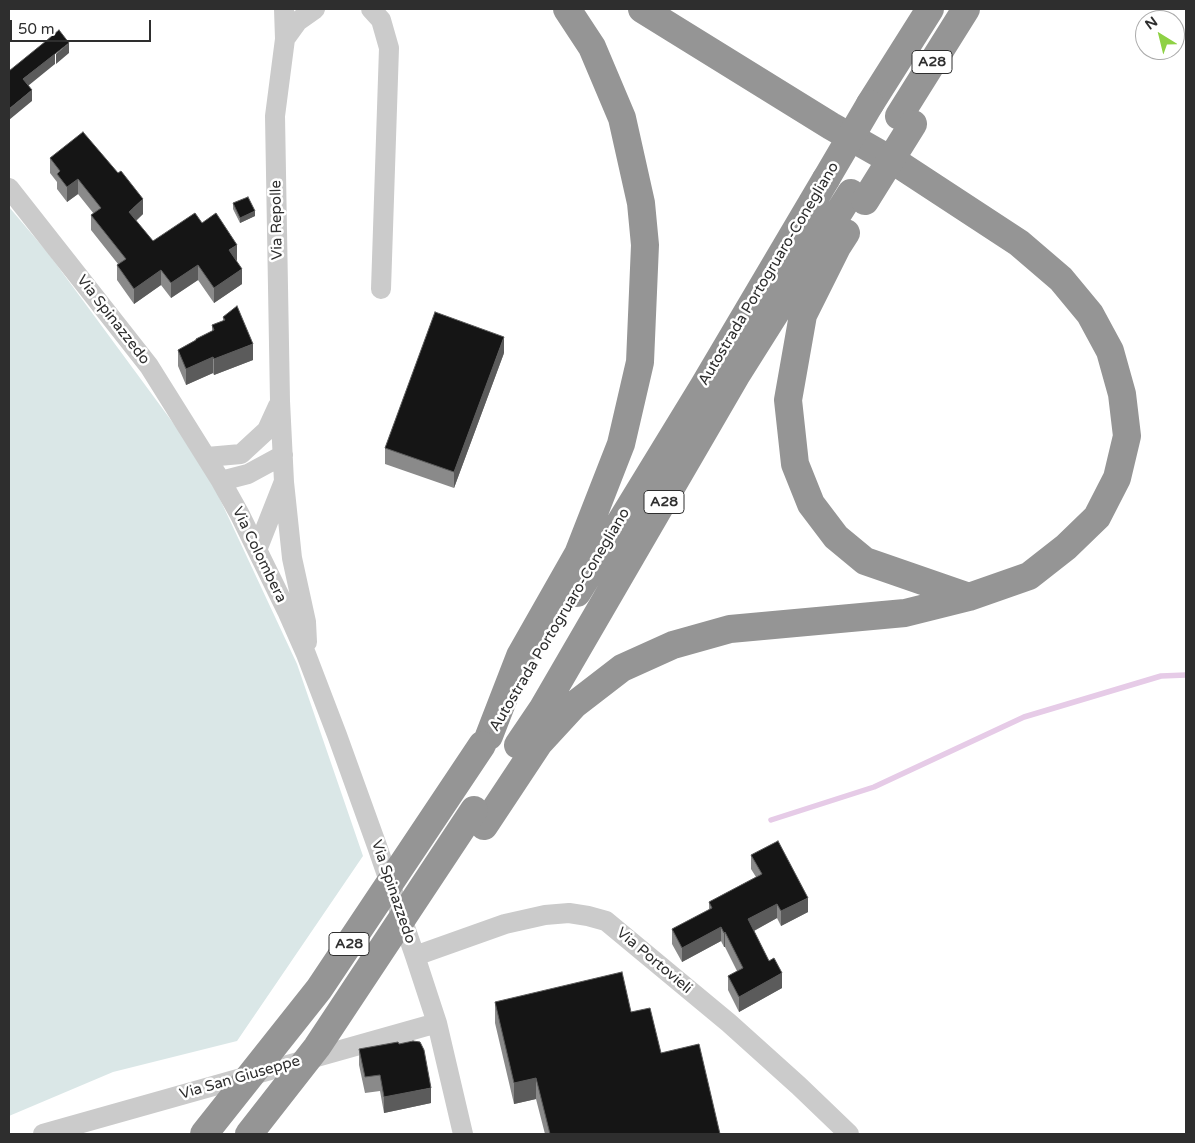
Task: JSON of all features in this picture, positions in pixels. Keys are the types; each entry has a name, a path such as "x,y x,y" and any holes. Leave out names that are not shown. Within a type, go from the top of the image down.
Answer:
{"highway":[{"path":"485,740 520,656 578,554 621,444 640,362 645,244 639,194 622,118 592,47 567,9"},
{"path":"249,1134 317,1048 392,964 479,818 539,743 574,705 622,668 673,644 730,629 905,613 969,597 1029,576 1066,547 1097,517 1117,478 1127,436 1122,394 1110,351 1090,314 1061,279 1019,243 903,167 831,126 642,9"},
{"name":"Autostrada Portogruaro-Conegliano","path":"204,1134 319,989 485,740 702,387 870,104 930,9"},
{"name":"Autostrada Portogruaro-Conegliano","path":"479,818 737,374 858,197 906,120 963,13"},
{"path":"858,197 837,247 803,315 788,400 794,464 811,504 836,536 865,561 969,597"}],"street":[{"name":"Via Repolle","path":"284,9 285,38 276,116 280,401 284,482 292,558 306,622 306,654"},
{"path":"285,38 298,21 315,9"},
{"path":"378,13 389,48 381,289"},
{"name":"Via Spinazzedo","path":"9,188 149,366 207,457"},
{"name":"Via Repolle","path":"207,457 241,454 267,430 280,401"},
{"path":"221,481 248,474 283,455"},
{"name":"Via Colombera","path":"207,457 257,550 306,654"},
{"name":"Via Repolle","path":"257,550 284,482"},
{"name":"Via Spinazzedo","path":"306,654 377,846 437,1023 463,1134"},
{"name":"Via Portovieli","path":"415,956 505,924 545,915 569,913 606,921 736,1030 849,1134"},
{"name":"Via San Giuseppe","path":"43,1134 437,1023"}],"shaded area":[{"path":"9,207 48,253 204,465 297,664 363,856 237,1041 113,1072 9,1116"}],"building":[{"path":"59,30 69,43 23,79 32,90 9,109 9,71"},
{"path":"83,132 118,173 121,171 143,199 129,212 153,241 195,213 202,223 216,213 237,245 229,250 242,269 214,288 198,265 171,283 161,270 134,289 117,265 126,259 91,215 101,208 78,179 67,187 57,174 60,171 50,158"},
{"path":"248,197 255,211 240,218 233,203"},
{"path":"237,306 253,344 214,359 213,357 186,369 178,350 214,330 212,325 225,320 223,317"},
{"path":"435,312 504,337 454,472 385,448"},
{"path":"778,841 808,898 781,911 777,904 748,919 769,961 774,958 782,973 739,997 728,976 743,968 721,927 682,948 672,929 712,908 709,902 762,874 751,855"},
{"path":"622,972 631,1012 650,1008 661,1053 699,1044 720,1134 550,1134 536,1078 514,1083 495,1002"},
{"path":"413,1041 420,1042 424,1050 431,1088 384,1097 380,1075 365,1077 359,1049"}],"waterway":[{"path":"771,820 874,787 1024,717 1161,676 1186,675"}]}
